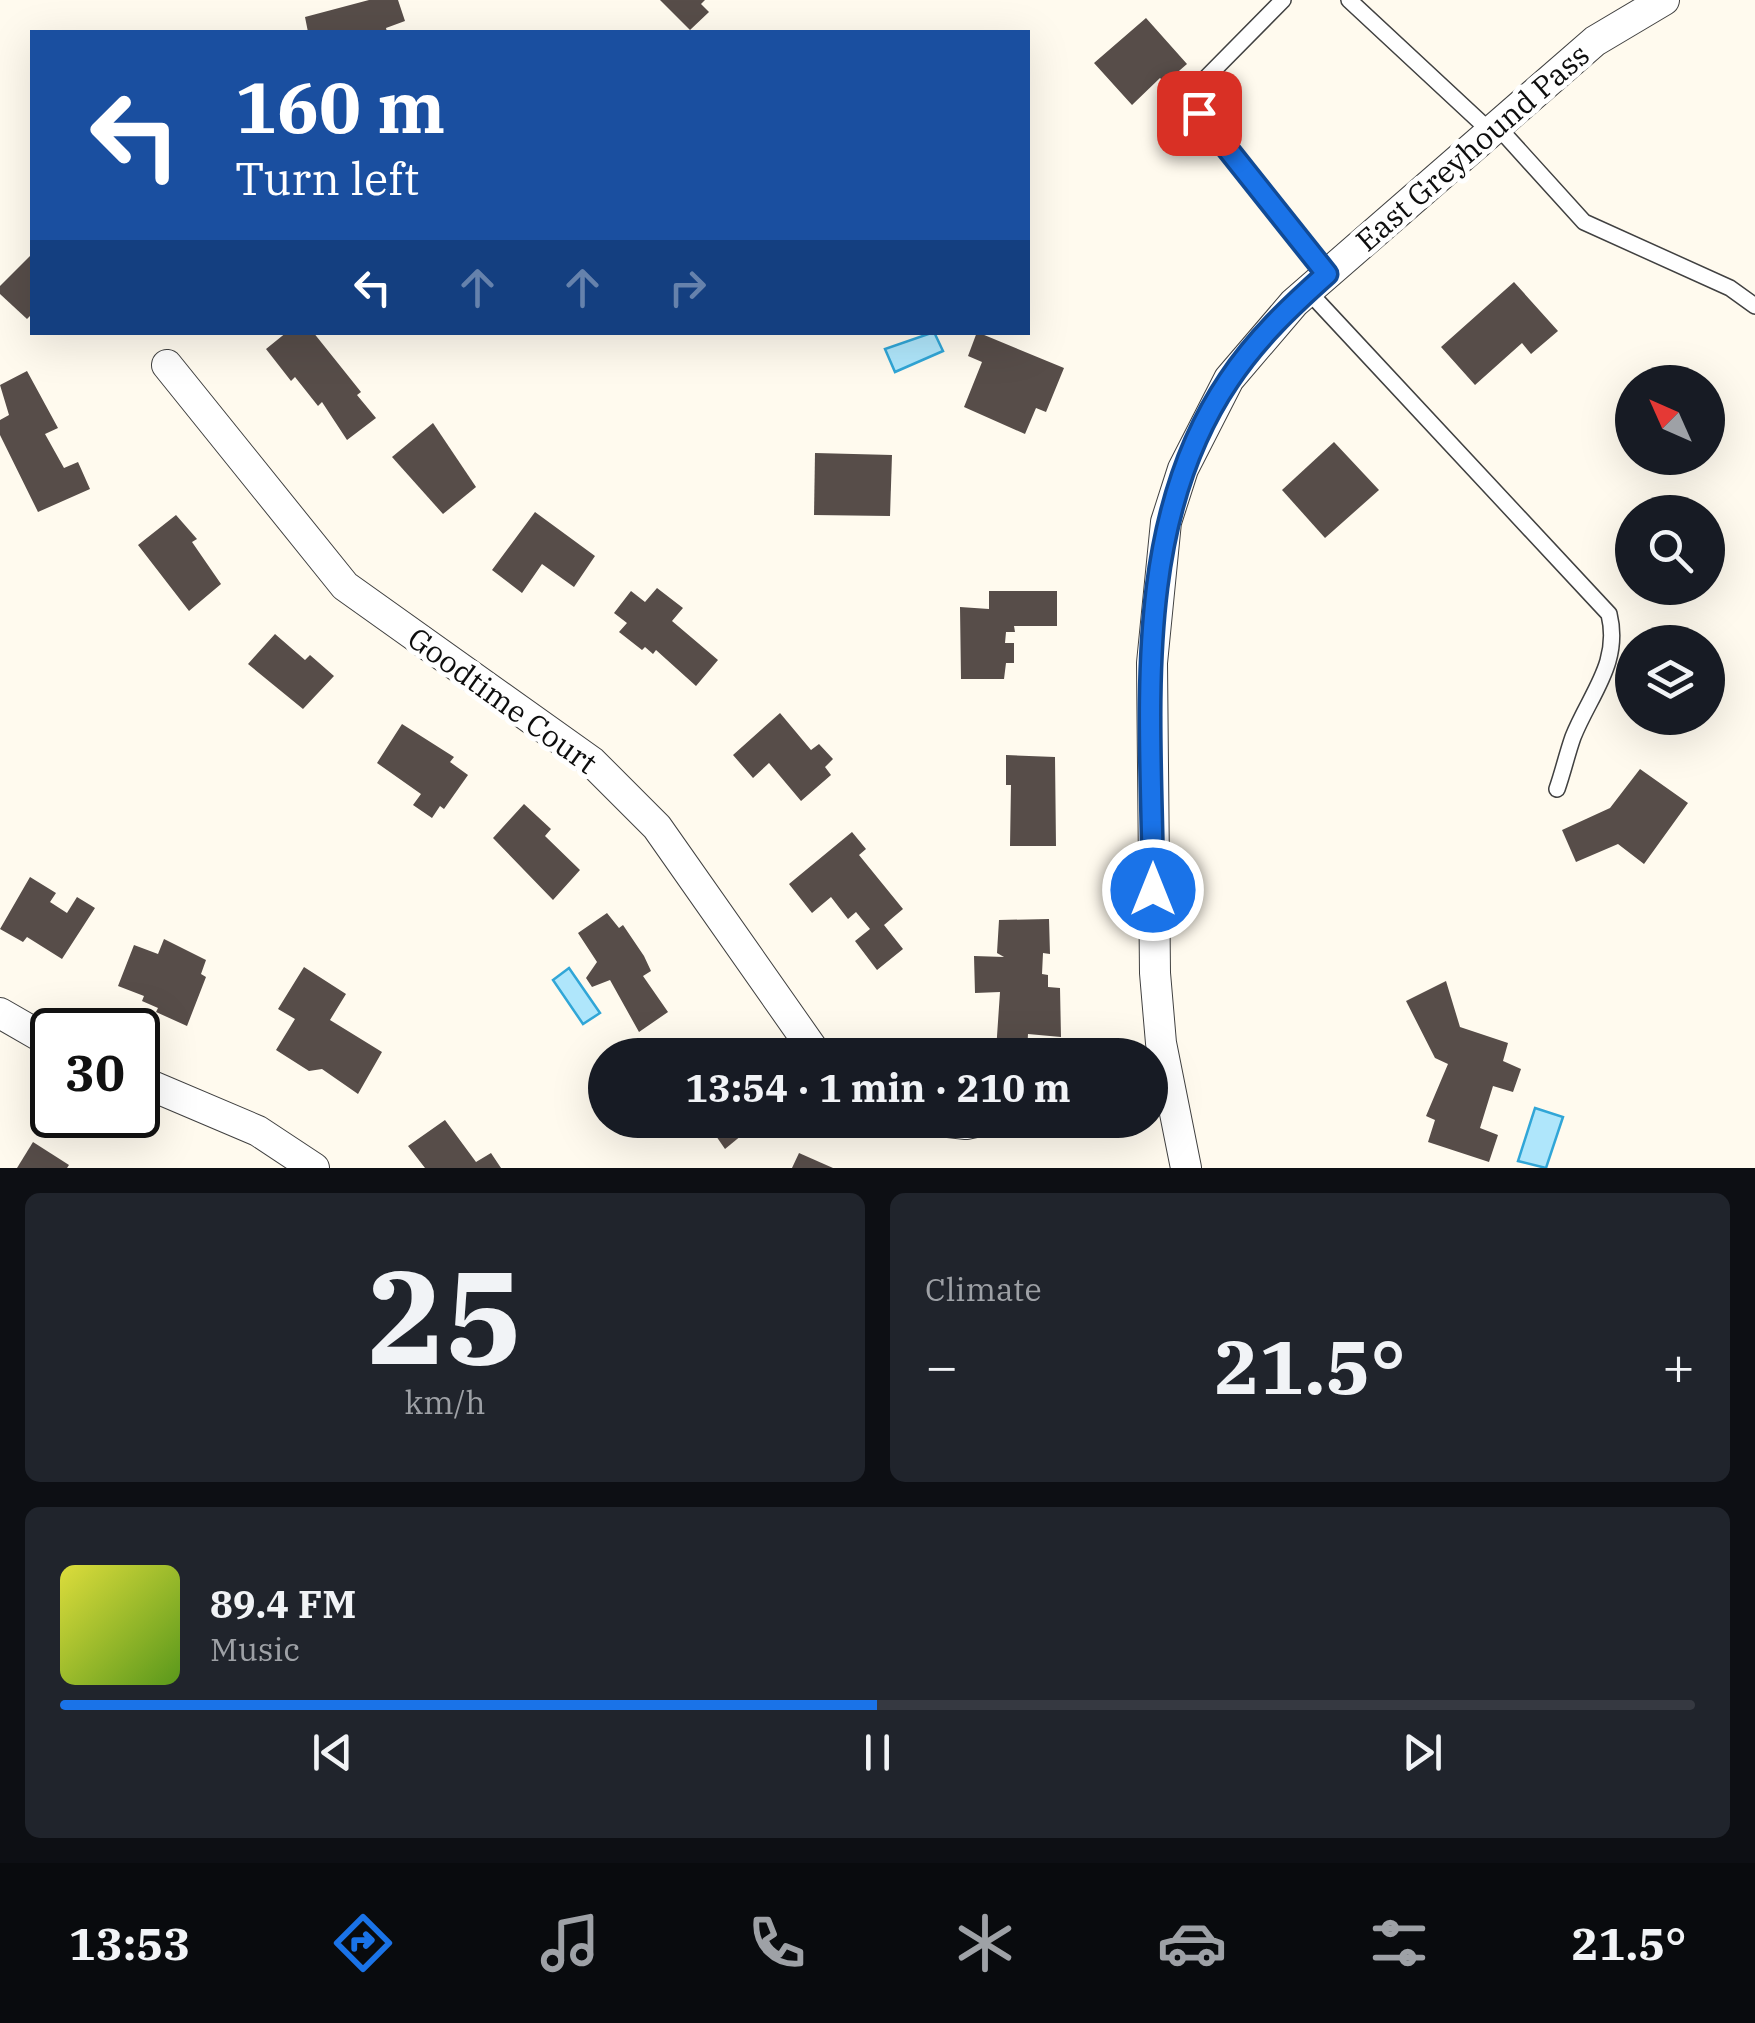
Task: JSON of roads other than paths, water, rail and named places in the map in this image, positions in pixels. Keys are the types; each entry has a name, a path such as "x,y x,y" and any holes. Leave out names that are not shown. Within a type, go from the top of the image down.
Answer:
{"street":[{"name":"East Greyhound Pass","path":"1158,1038 1152,663 1166,522 1183,469 1229,379 1260,339 1318,283 1596,41 1664,0"},
{"name":"Goodtime Court","path":"167,365 346,586 592,762 657,827 804,1038"},
{"path":"0,1013 30,1031"},
{"path":"160,1089 258,1131 314,1168"},
{"name":"East Greyhound Pass","path":"1168,1112 1186,1168"}],"lane":[{"path":"1283,0 1203,81 1198,96 1199,113 1318,283 1608,614 1614,637 1605,676 1574,735 1557,789"},
{"path":"1349,0 1494,129 1584,222 1730,288 1755,306"}],"water":[{"path":"935,335 943,351 895,372 885,349"},
{"path":"569,968 600,1013 583,1024 553,980"},
{"path":"1535,1108 1563,1117 1546,1168 1518,1161"}]}
